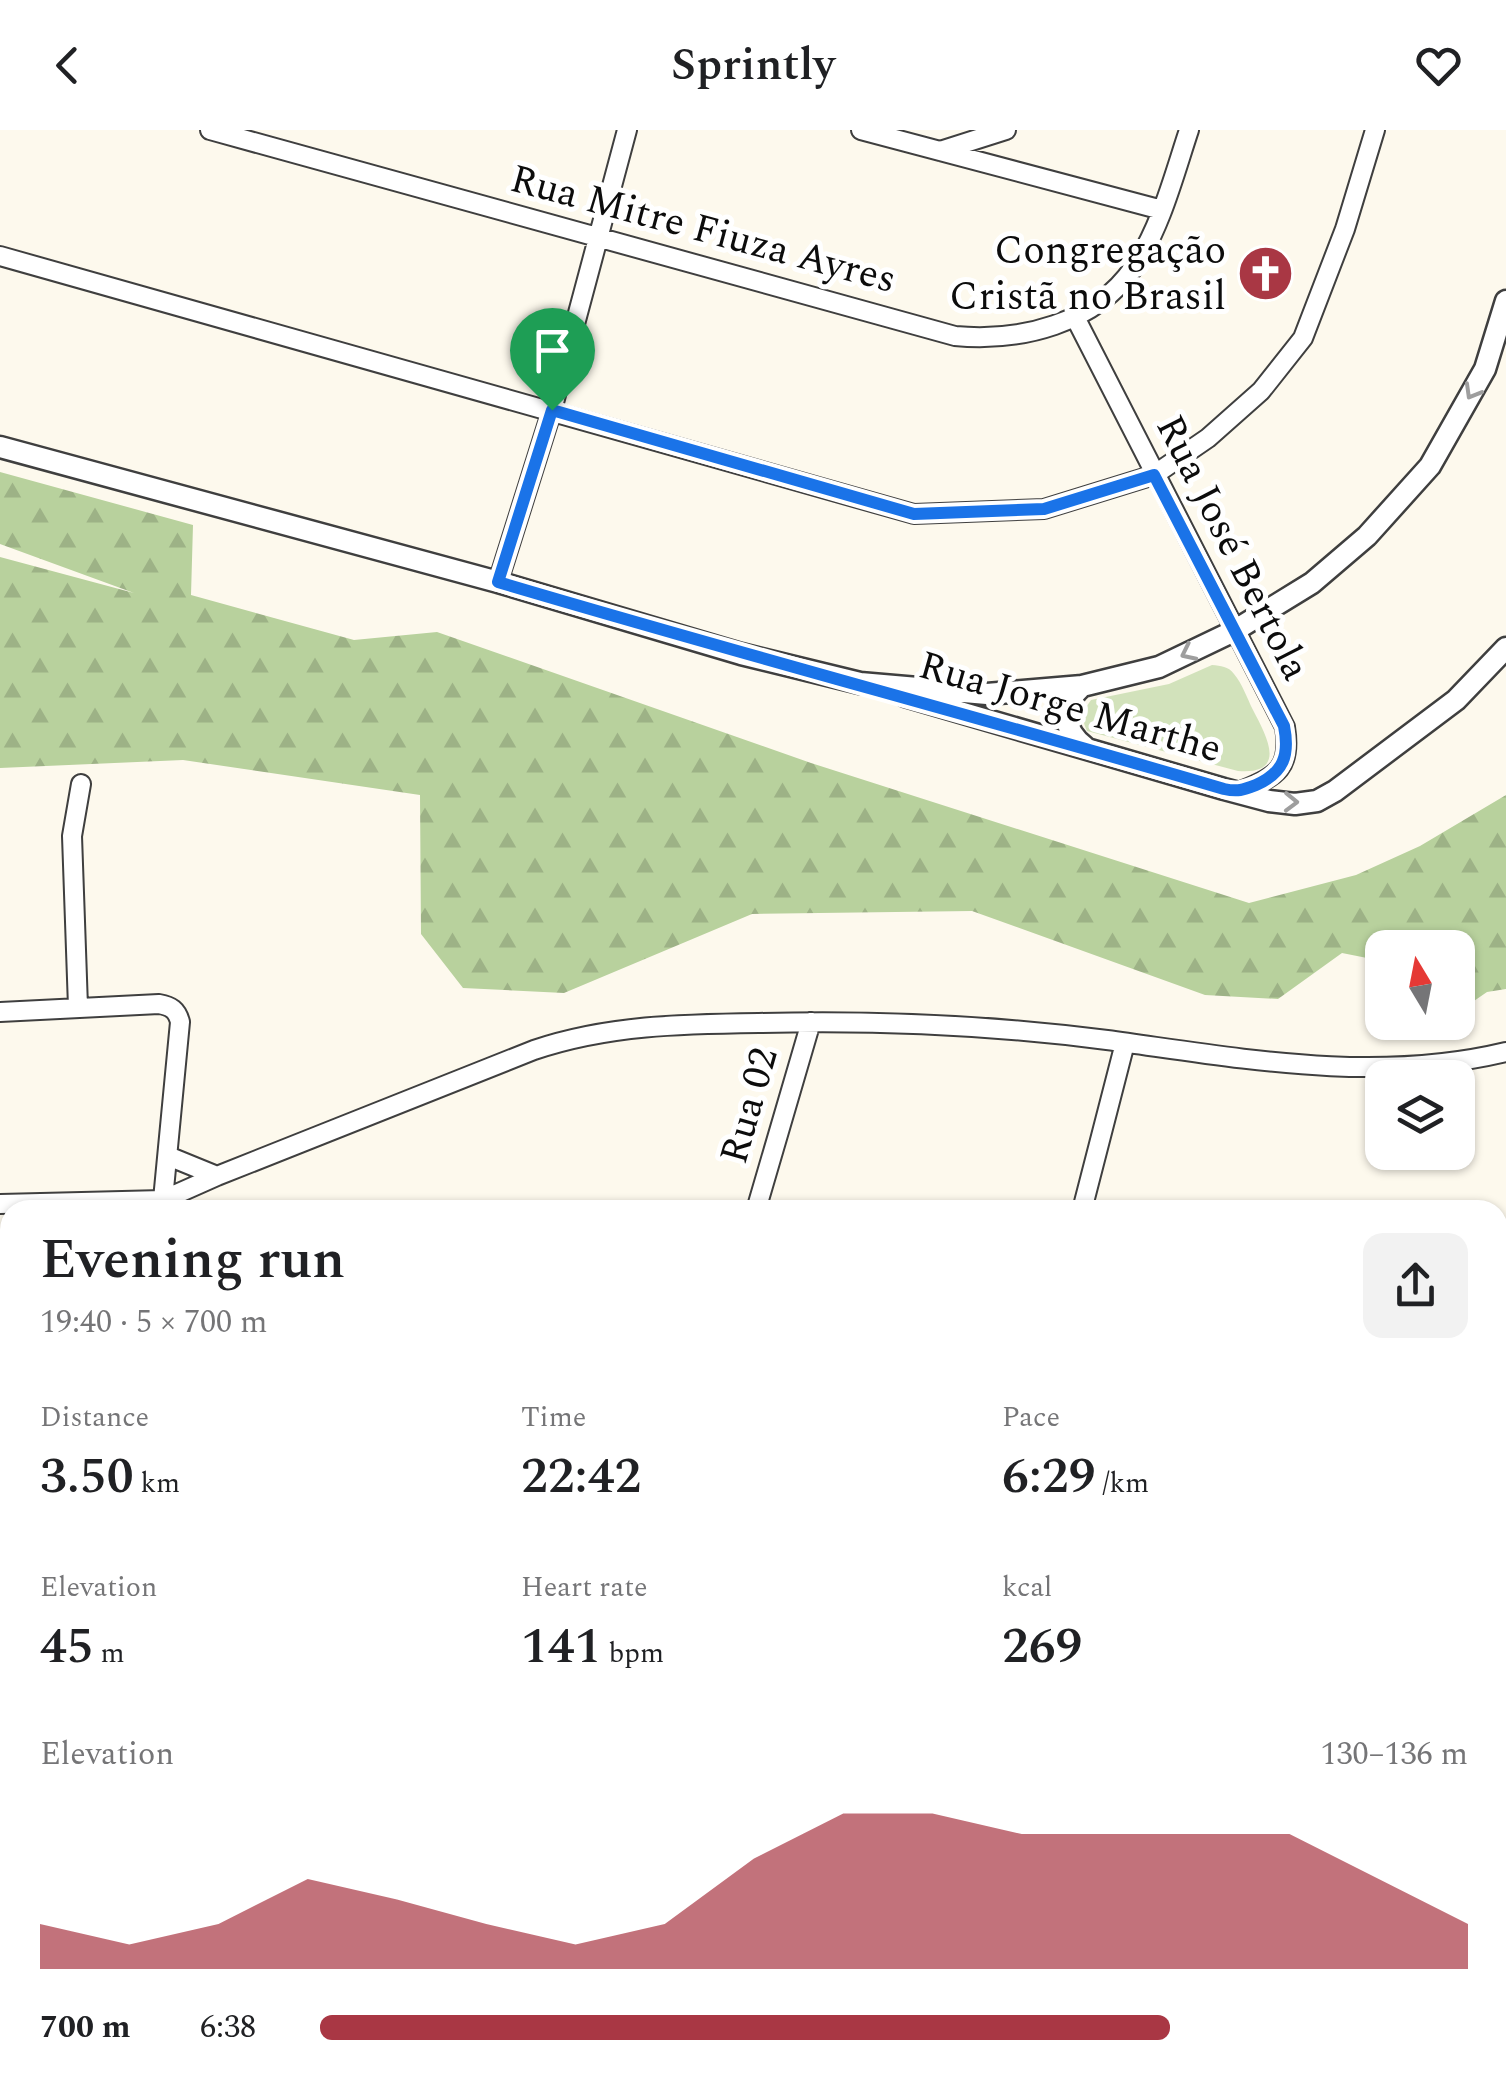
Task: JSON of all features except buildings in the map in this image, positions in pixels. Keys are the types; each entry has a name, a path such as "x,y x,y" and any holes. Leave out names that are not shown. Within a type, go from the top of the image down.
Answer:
{"street":[{"name":"Rua Mitre Fiuza Ayres","path":"210,130 955,336 990,339 1076,318 1112,292 1135,266 1162,210 1189,130"},
{"path":"498,582 552,410 627,130"},
{"path":"861,130 1162,210"},
{"path":"940,152 1006,130"},
{"path":"0,256 914,514 1044,509 1154,475 1208,438 1261,391 1303,338 1346,229 1375,130"},
{"path":"0,447 860,684 988,694 1082,686 1160,667 1234,632 1312,584 1367,536 1430,466 1485,369 1506,301"},
{"name":"Rua José Bertola","path":"1076,318 1284,726 1282,767 1270,779 1239,792"},
{"name":"Rua Jorge Marthe","path":"860,684 1269,801 1296,804 1336,791 1456,700 1506,648"},
{"path":"1082,686 1068,700 1066,719 1072,736 1088,749"},
{"path":"78,1007 72,836 81,784"},
{"path":"0,1012 159,1004 171,1006 178,1014 163,1200"},
{"name":"Rua 02","path":"759,1200 811,1022"},
{"path":"171,1200 217,1176 492,1065 571,1038 664,1024 951,1024 1306,1067 1369,1070 1478,1059 1506,1052"},
{"path":"1085,1200 1125,1043"},
{"path":"168,1156 217,1176"}],"green space":[{"path":"0,472 193,525 191,595 354,640 437,632 811,763 1249,903 1356,875 1420,846 1506,795 1506,989 1487,992 1475,1000 1475,930 1365,930 1365,958 1342,953 1278,999 1205,995 972,911 752,914 564,993 463,988 421,934 420,795 183,760 0,768 0,557 134,593 0,544"},
{"path":"1212,665 1229,669 1242,686 1270,751 1264,767 1238,771 1087,731 1084,715 1091,700 1169,684"}],"place":[{"name":"Congregação Cristã no Brasil","path":"1265,274"}],"route":[{"path":"552,410 914,514 1044,509 1154,475 1284,726 1287,752 1282,767 1270,779 1239,792 1224,789 498,582 552,410"}]}
